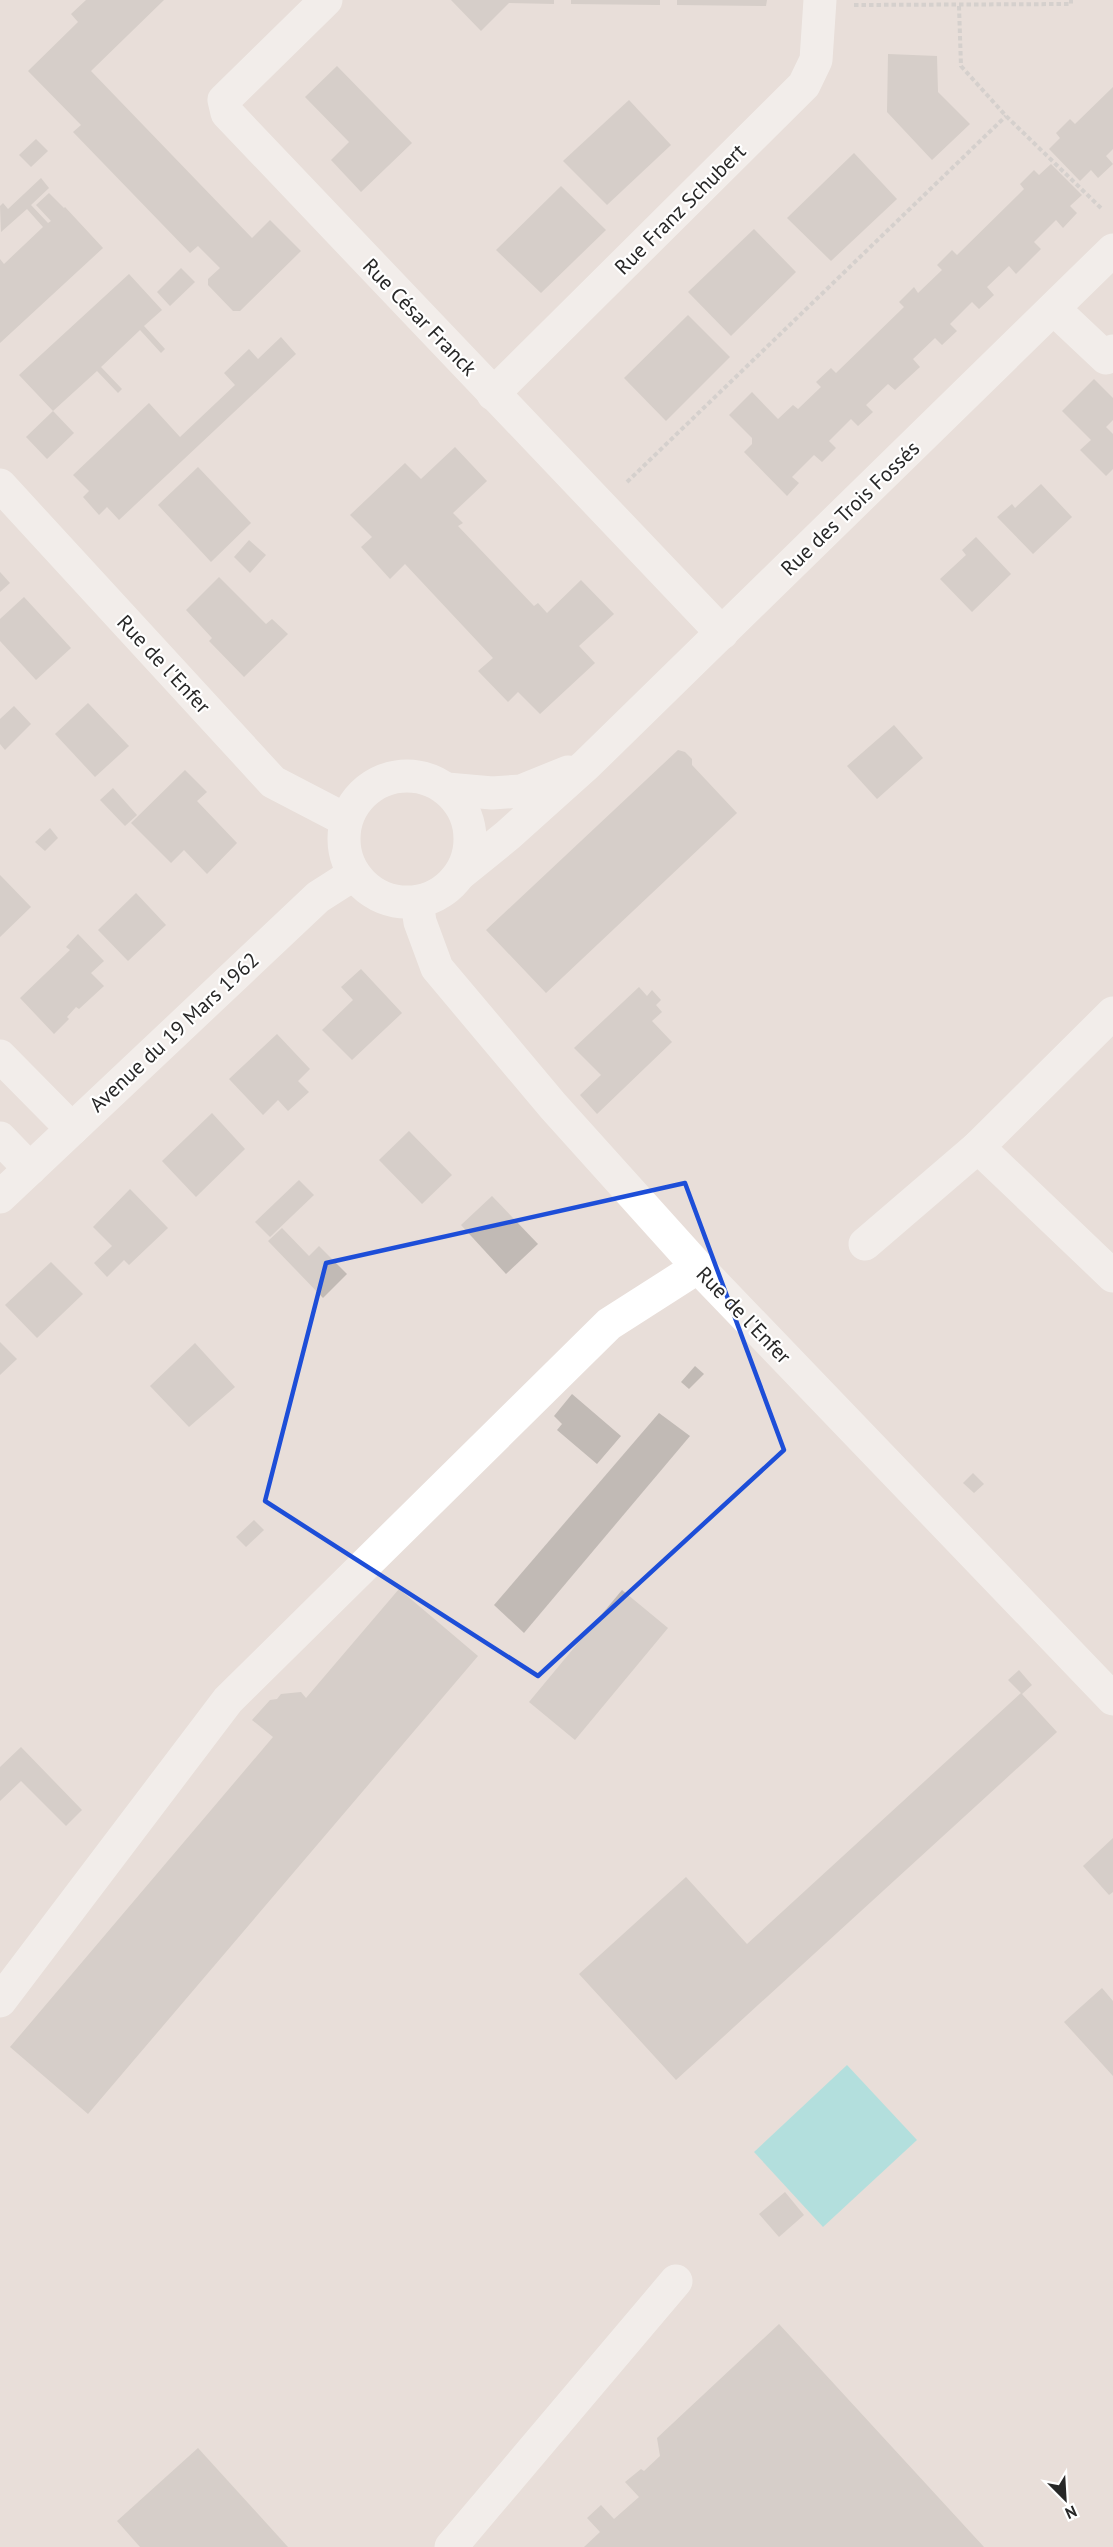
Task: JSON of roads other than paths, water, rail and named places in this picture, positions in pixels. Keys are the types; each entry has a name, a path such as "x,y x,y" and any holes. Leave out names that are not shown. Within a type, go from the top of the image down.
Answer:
{"street":[{"name":"Rue César Franck","path":"326,0 224,100 227,113 722,633"},
{"name":"Rue Franz Schubert","path":"494,394 804,86 816,60 820,2"},
{"name":"Rue des Trois Fossés","path":"460,874 508,835 586,765 1055,310 1113,250"},
{"path":"1055,310 1111,358"},
{"name":"Rue de l'Enfer","path":"0,485 273,782 346,820"},
{"name":"Rue des Trois Fossés","path":"447,789 492,793 521,791 586,765"},
{"path":"395,776 422,777 447,789 462,807 470,826 470,846 460,874 442,892 417,902 394,901 371,892 354,874 346,857 343,835 346,820 354,804 371,786 395,776"},
{"name":"Avenue du 19 Mars 1962","path":"0,1197 318,897 354,874"},
{"name":"Rue de l'Enfer","path":"417,902 420,922 437,968 553,1106 698,1267 1113,1699"},
{"path":"865,1244 978,1147 1113,1012"},
{"path":"0,1056 72,1129"},
{"path":"0,1138 30,1169"},
{"path":"978,1147 1113,1276"},
{"path":"0,2001 228,1700 609,1324 698,1267"},
{"path":"452,2547 676,2282"}],"water":[{"path":"847,2065 917,2140 823,2227 754,2152"}]}
